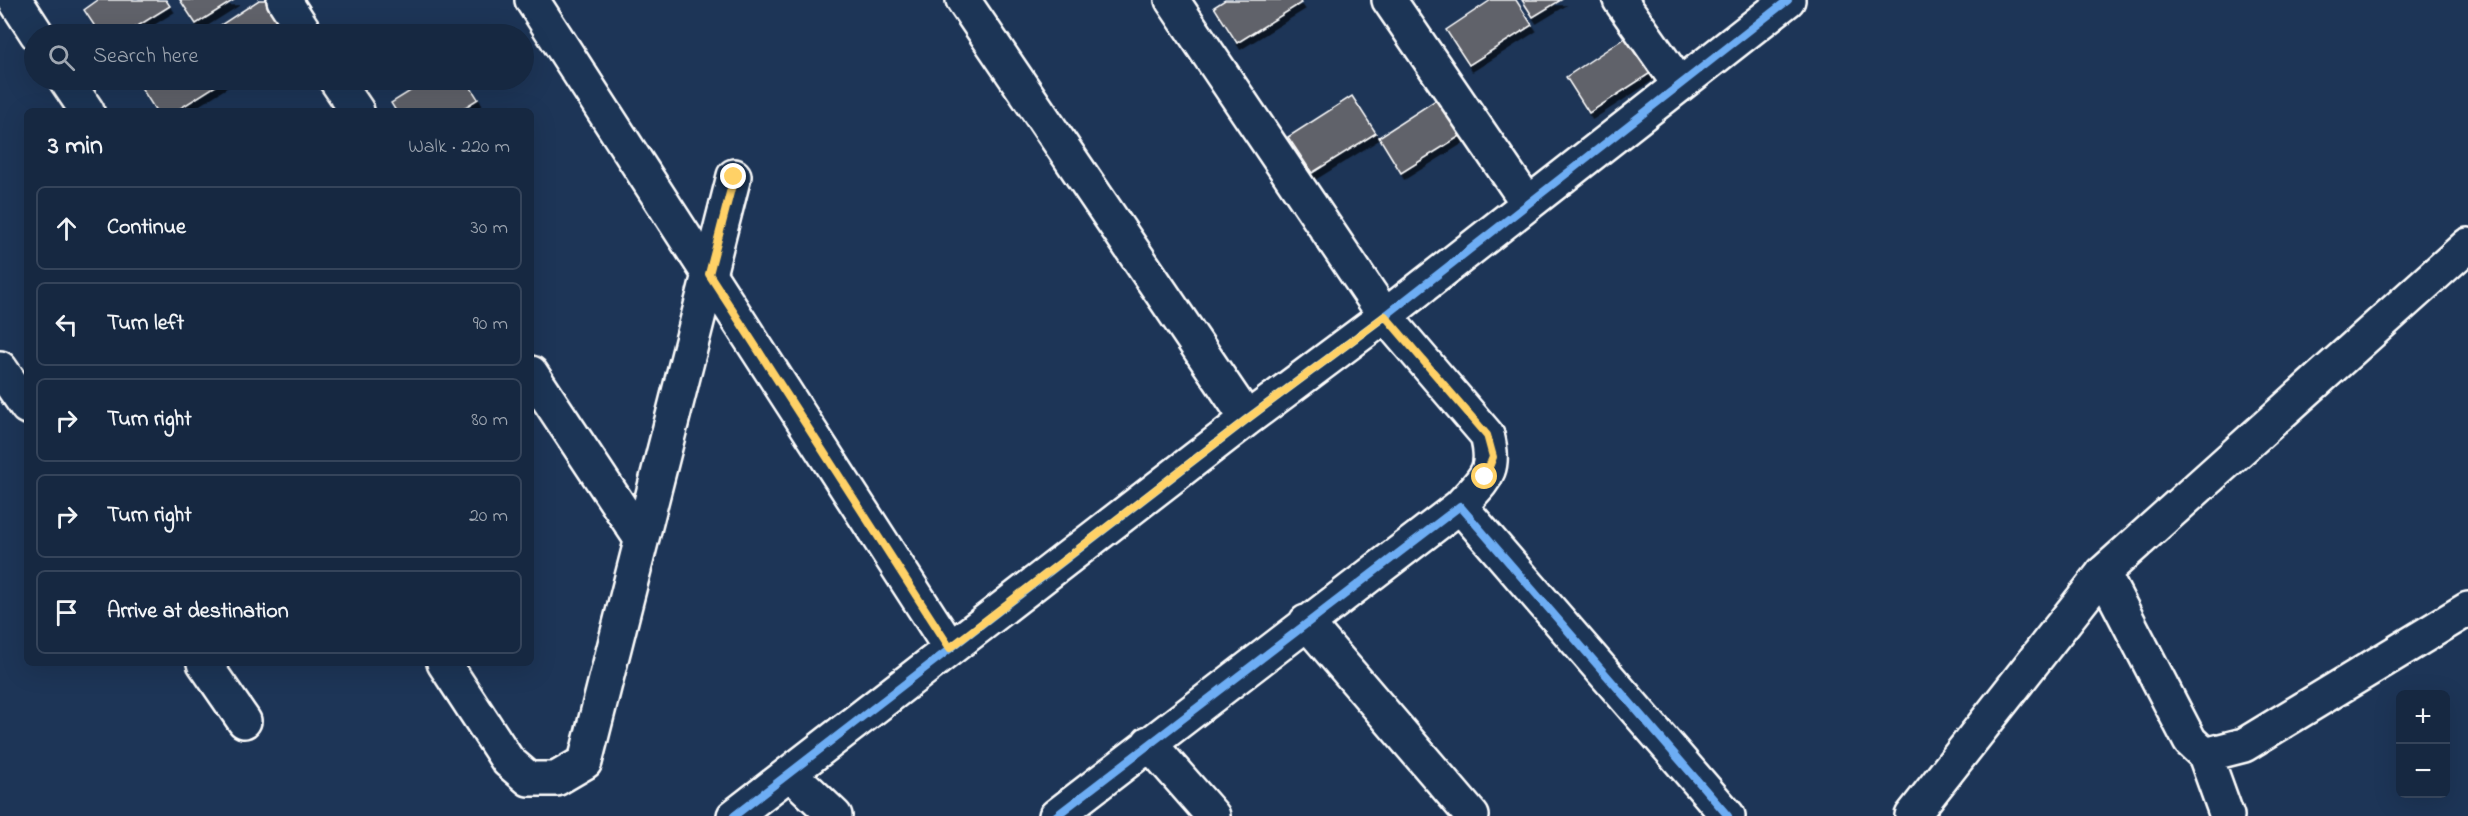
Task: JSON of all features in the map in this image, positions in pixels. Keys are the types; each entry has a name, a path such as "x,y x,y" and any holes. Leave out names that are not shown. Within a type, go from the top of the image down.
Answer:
{"street":[{"path":"15,0 31,24"},
{"path":"284,0 300,24"},
{"path":"532,0 950,648"},
{"path":"963,0 1247,419"},
{"path":"1056,816 1306,622 1460,507 1485,477 1493,457 1487,435 1385,316 1172,0"},
{"path":"1389,0 1527,202"},
{"path":"1620,0 1679,84"},
{"path":"734,816 1247,419 1385,316 1527,202 1788,0"},
{"path":"73,90 85,108"},
{"path":"343,90 355,108"},
{"path":"446,666 508,762 529,780 556,779 585,762 734,177"},
{"path":"1912,816 2103,573 2468,245"},
{"path":"0,368 24,403"},
{"path":"534,377 642,539"},
{"path":"1460,507 1728,816"},
{"path":"2103,573 2190,741 2205,755 2227,816"},
{"path":"2205,755 2244,746 2468,609"},
{"path":"1306,622 1472,816"},
{"path":"206,666 244,720"},
{"path":"1149,743 1213,816"},
{"path":"790,773 835,816"}],"building":[{"path":"98,0 166,0 170,6 141,24 93,24 84,10"},
{"path":"180,0 234,0 196,24"},
{"path":"259,0 274,0 289,24 222,24"},
{"path":"1225,0 1299,0 1301,3 1237,43 1214,7"},
{"path":"1491,0 1516,0 1532,25 1469,65 1446,30"},
{"path":"1522,0 1561,0 1533,17"},
{"path":"1629,35 1652,72 1589,113 1566,77"},
{"path":"143,90 209,90 181,108 154,108"},
{"path":"412,90 472,90 478,99 464,108 394,108 391,103"},
{"path":"1352,96 1376,133 1312,173 1288,137"},
{"path":"1442,96 1465,133 1401,173 1379,137"}],"cycle path":[{"path":"734,816 1247,419 1385,316 1788,0"},
{"path":"1056,816 1460,506 1728,816"}],"route":[{"path":"734,177 709,274 950,648 1247,419 1385,316 1487,435 1493,457 1485,477"}]}
